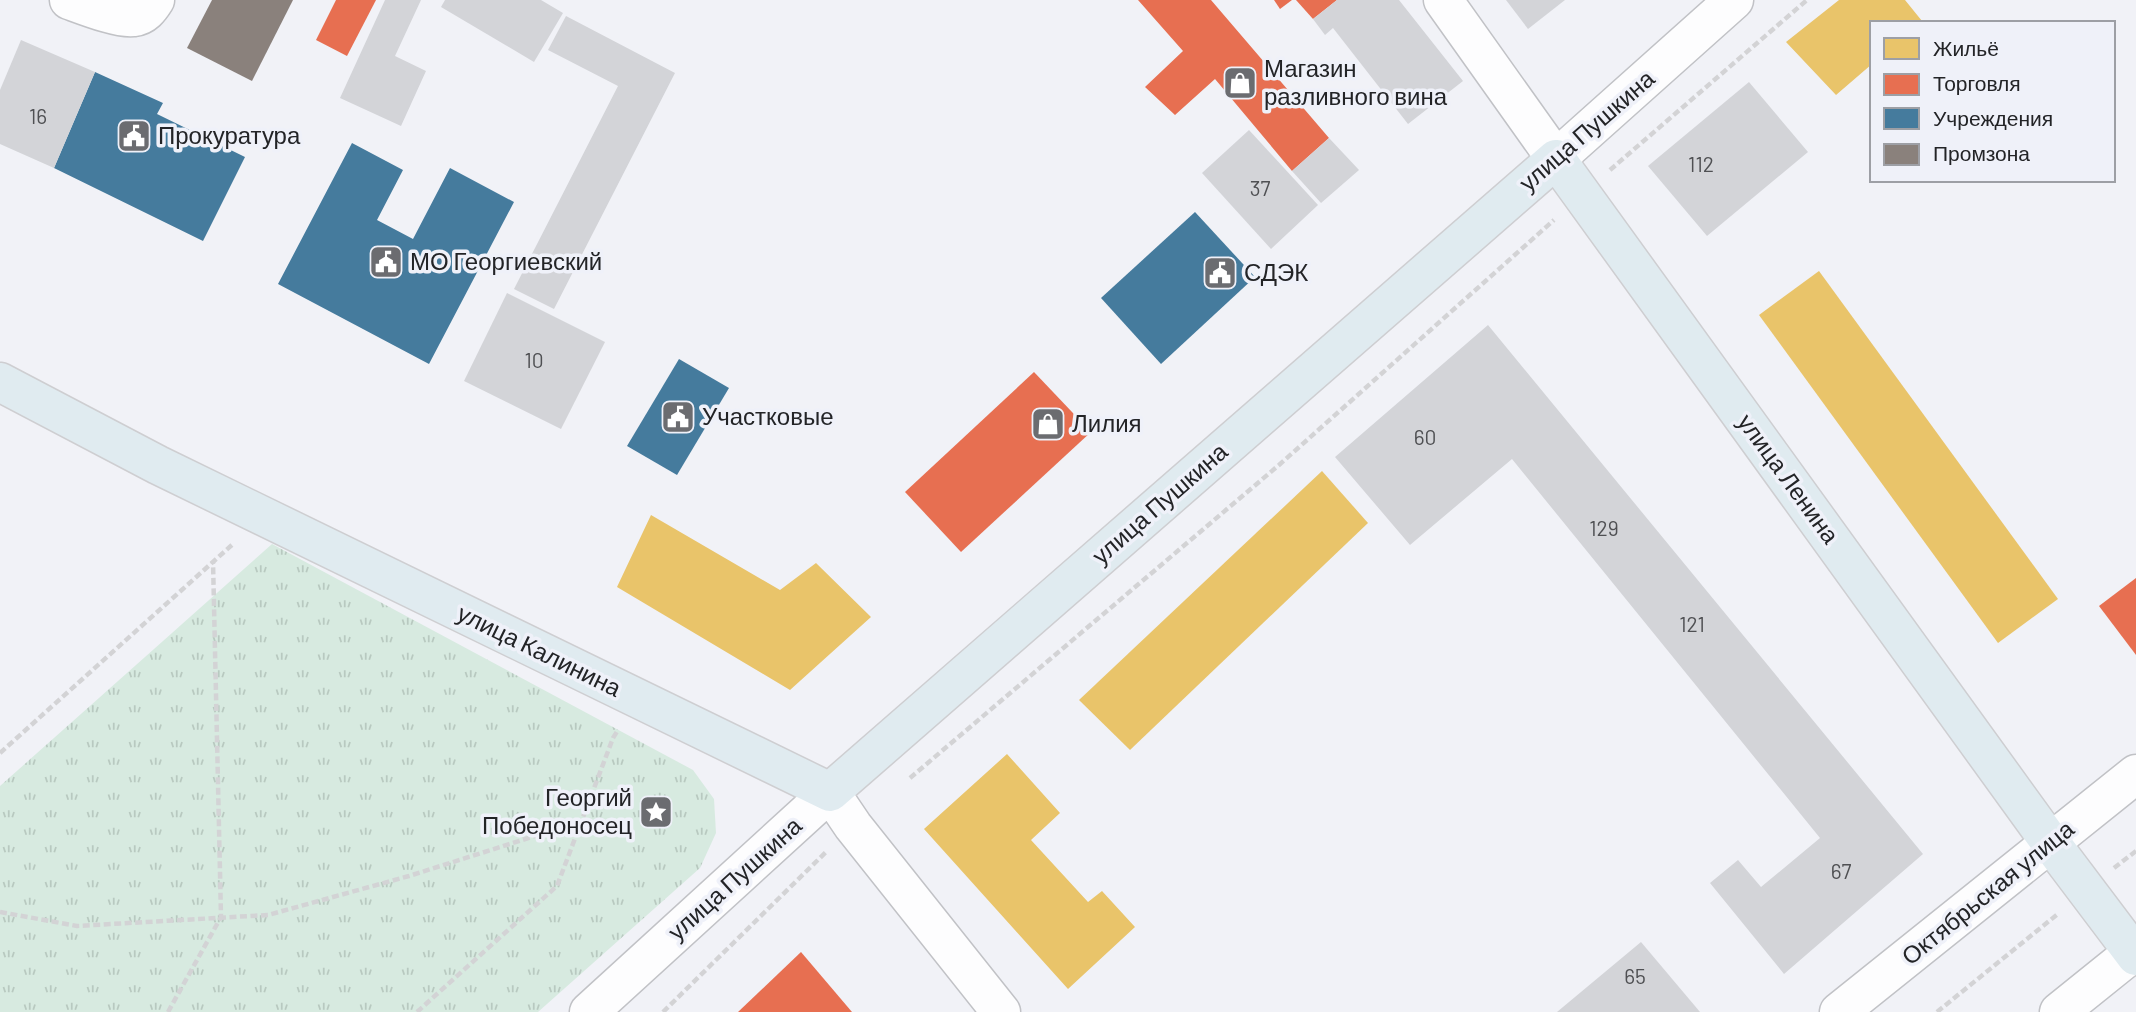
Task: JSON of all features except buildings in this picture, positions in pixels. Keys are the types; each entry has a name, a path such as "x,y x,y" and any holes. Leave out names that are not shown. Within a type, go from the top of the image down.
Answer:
{"main road":[{"name":"улица Ленина","path":"1556,159 2050,842 2135,953"},
{"name":"улица Пушкина","path":"830,792 1556,159"},
{"name":"улица Калинина","path":"0,382 158,465 830,792"}],"street":[{"path":"69,0 133,18 148,10 155,0"},
{"name":"улица Ленина","path":"1443,0 1556,159"},
{"name":"улица Пушкина","path":"1556,159 1734,0"},
{"name":"Октябрьская улица","path":"1839,1012 2136,774"},
{"path":"830,792 853,826 1001,1012"},
{"name":"улица Пушкина","path":"589,1012 830,792"},
{"path":"2059,1012 2135,953"}],"path":[{"path":"906,781 1279,465 1582,195 1807,0"},
{"path":"0,753 242,535 253,511"},
{"path":"168,1012 221,917 213,561"},
{"path":"417,1012 557,886 613,738 638,700"},
{"path":"0,912 77,926 268,915 409,876 582,821"},
{"path":"663,1012 853,826"},
{"path":"1937,1012 2136,851"}],"green space":[{"path":"272,544 693,770 714,799 716,833 700,868 538,1012 0,1012 0,786"}],"place":[{"name":"Магазин разливного вина","path":"1240,83"},
{"name":"Прокуратура","path":"134,136"},
{"name":"МО Георгиевский","path":"386,262"},
{"name":"СДЭК","path":"1220,273"},
{"name":"Участковые","path":"678,417"},
{"name":"Лилия","path":"1048,424"},
{"name":"Георгий Победоносец","path":"656,812"}]}
